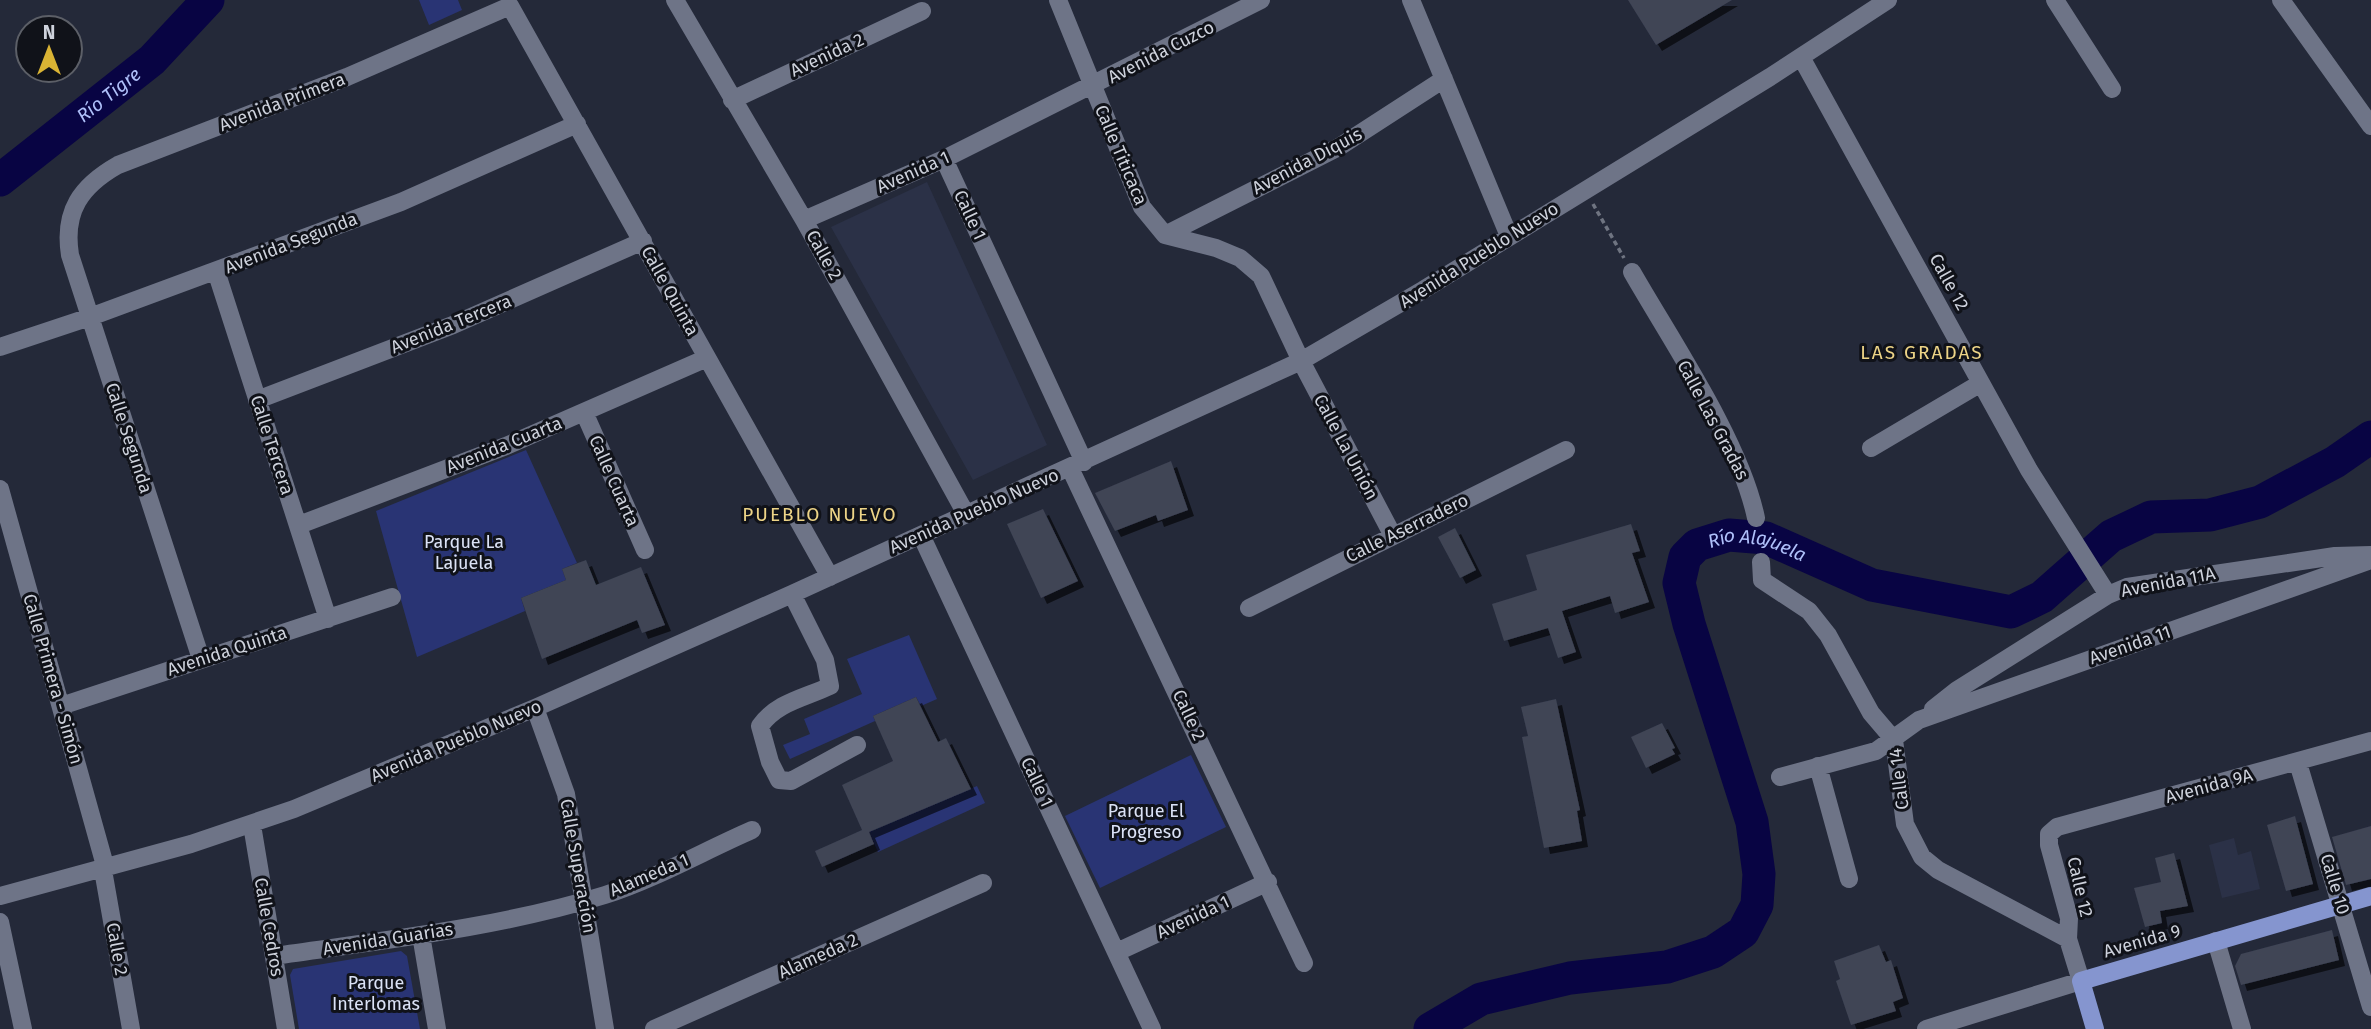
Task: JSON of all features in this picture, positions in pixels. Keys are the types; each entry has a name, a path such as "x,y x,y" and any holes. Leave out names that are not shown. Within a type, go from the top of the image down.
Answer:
{"main road":[{"name":"Avenida 9","path":"2081,981 2371,896"},
{"name":"Calle 12","path":"2081,981 2095,1029"}],"street":[{"name":"Calle 2","path":"675,0 804,220 966,514"},
{"name":"Calle Titicaca","path":"1058,0 1142,207 1165,235"},
{"name":"Avenida Cuzco","path":"1022,121 1093,86 1239,6 1261,0"},
{"path":"1411,0 1509,236"},
{"name":"Avenida Pueblo Nuevo","path":"0,896 104,869 252,825 535,708 830,577 1301,361 1585,190 1888,0"},
{"path":"2055,0 2112,89"},
{"path":"2281,0 2371,126"},
{"name":"Calle Quinta","path":"510,6 830,577"},
{"name":"Avenida Primera","path":"70,215 83,191 118,165 347,77 510,6"},
{"name":"Avenida 2","path":"732,100 922,11"},
{"name":"Calle 12","path":"1801,57 2029,470 2108,595"},
{"name":"Avenida Diquis","path":"1165,235 1339,147 1444,79"},
{"name":"Avenida 1","path":"804,220 944,159 1022,121"},
{"name":"Avenida Segunda","path":"0,347 90,317 401,202 577,124"},
{"name":"Calle 1","path":"944,159 1077,465"},
{"name":"Calle Segunda","path":"70,215 66,234 70,256 201,659"},
{"path":"1165,235 1216,248 1241,258 1261,276 1301,361"},
{"name":"Avenida Tercera","path":"257,400 453,325 643,241"},
{"name":"Calle Tercera","path":"216,271 328,620"},
{"name":"Calle Las Gradas","path":"1632,272 1712,412 1751,492 1756,518"},
{"name":"Avenida Cuarta","path":"299,525 506,446 707,358"},
{"name":"Calle La Unión","path":"1301,361 1392,534"},
{"path":"1871,448 1981,383"},
{"name":"Calle Cuarta","path":"584,412 645,550"},
{"name":"Calle Aserradero","path":"1249,608 1392,534 1566,450"},
{"name":"Calle 2","path":"1077,465 1304,963"},
{"name":"Calle Primera - Simón","path":"0,489 104,869"},
{"name":"Calle 1","path":"921,535 1152,1029"},
{"name":"Avenida 11A","path":"1919,720 1957,690 2108,595 2127,587 2334,556 2371,558"},
{"name":"Avenida 11","path":"1780,776 1876,751 1919,720 2371,558"},
{"name":"Calle 14","path":"1761,562 1762,580 1809,611 1828,635 1871,713 1894,740 1900,805 1912,841 1922,857 1938,870 2068,939"},
{"path":"792,594 825,660 830,686 784,704 767,716 760,726 770,762 779,780 791,781 858,745"},
{"name":"Avenida Quinta","path":"61,706 392,597"},
{"name":"Calle Superación","path":"535,708 561,775 605,1029"},
{"name":"Avenida 9A","path":"2049,834 2057,827 2371,741"},
{"name":"Calle 10","path":"2298,763 2371,1007"},
{"path":"1818,766 1849,879"},
{"name":"Calle Cedros","path":"252,825 286,1029"},
{"name":"Alameda 1","path":"502,920 607,894 752,830"},
{"name":"Calle 12","path":"2049,834 2049,845 2069,918 2068,939 2081,981"},
{"name":"Calle 2","path":"104,869 131,1029"},
{"name":"Avenida 1","path":"1117,952 1268,882"},
{"name":"Alameda 2","path":"654,1029 983,883"},
{"name":"Avenida Guarias","path":"274,956 421,935 502,920"},
{"path":"0,922 23,1029"},
{"path":"421,935 437,1029"},
{"path":"2216,941 2242,1029"},
{"name":"Avenida 9","path":"1926,1029 2081,981"}],"path":[{"path":"1585,190 1632,272"}],"shaded area":[{"path":"927,182 1047,445 973,480 831,227"},
{"path":"2234,838 2238,855 2251,851 2260,889 2222,898 2209,845"}],"green space":[{"path":"419,0 458,0 462,10 429,25"},
{"name":"Parque La Lajuela","path":"526,450 577,563 562,569 566,580 521,598 525,611 417,657 376,511"},
{"path":"909,635 937,699 921,706 916,697 873,716 875,721 790,759 783,745 810,734 804,719 862,694 847,659"},
{"name":"Parque El Progreso","path":"1191,755 1226,827 1100,888 1065,816"},
{"path":"977,786 985,803 878,852 869,832"},
{"name":"Parque Interlomas","path":"401,951 407,956 420,1029 299,1029 290,975 293,969"}],"building":[{"path":"1628,0 1732,0 1656,45"},
{"path":"1171,461 1188,510 1158,521 1156,515 1115,531 1095,493"},
{"path":"1043,509 1078,581 1041,598 1007,524"},
{"path":"1631,524 1640,551 1632,553 1649,602 1615,613 1610,596 1562,611 1576,652 1558,658 1548,628 1504,641 1492,604 1537,590 1526,555"},
{"path":"1455,528 1476,570 1460,578 1438,537"},
{"path":"586,560 596,585 641,567 665,625 642,633 637,620 542,659 521,598 566,580 562,569"},
{"path":"916,697 938,742 946,738 971,789 869,832 874,844 822,867 815,851 862,830 842,785 893,761 873,716"},
{"path":"1556,699 1580,810 1577,811 1582,841 1544,848 1522,737 1528,736 1521,707"},
{"path":"1662,723 1675,748 1672,749 1675,754 1646,768 1631,737"},
{"path":"2295,816 2313,884 2286,891 2267,825"},
{"path":"2371,826 2371,879 2346,885 2332,837"},
{"path":"2174,853 2188,906 2160,911 2162,923 2145,927 2134,888 2161,882 2155,858"},
{"path":"2332,930 2339,960 2241,985 2235,966 2241,954"},
{"path":"1879,945 1886,962 1891,960 1903,998 1893,1002 1896,1011 1851,1025 1836,981 1840,979 1834,961"}],"waterway":[{"name":"Río Tigre","path":"0,180 152,60 208,0"},
{"name":"Río Alajuela","path":"1430,1029 1481,999 1570,978 1667,967 1713,952 1743,932 1757,905 1759,874 1752,822 1689,624 1679,583 1685,557 1697,545 1729,535 1766,538 1872,585 2011,612 2042,597 2111,536 2151,517 2210,515 2260,502 2335,462 2371,437"}],"district":[{"name":"LAS GRADAS","path":"1922,352"},
{"name":"PUEBLO NUEVO","path":"820,514"}]}
